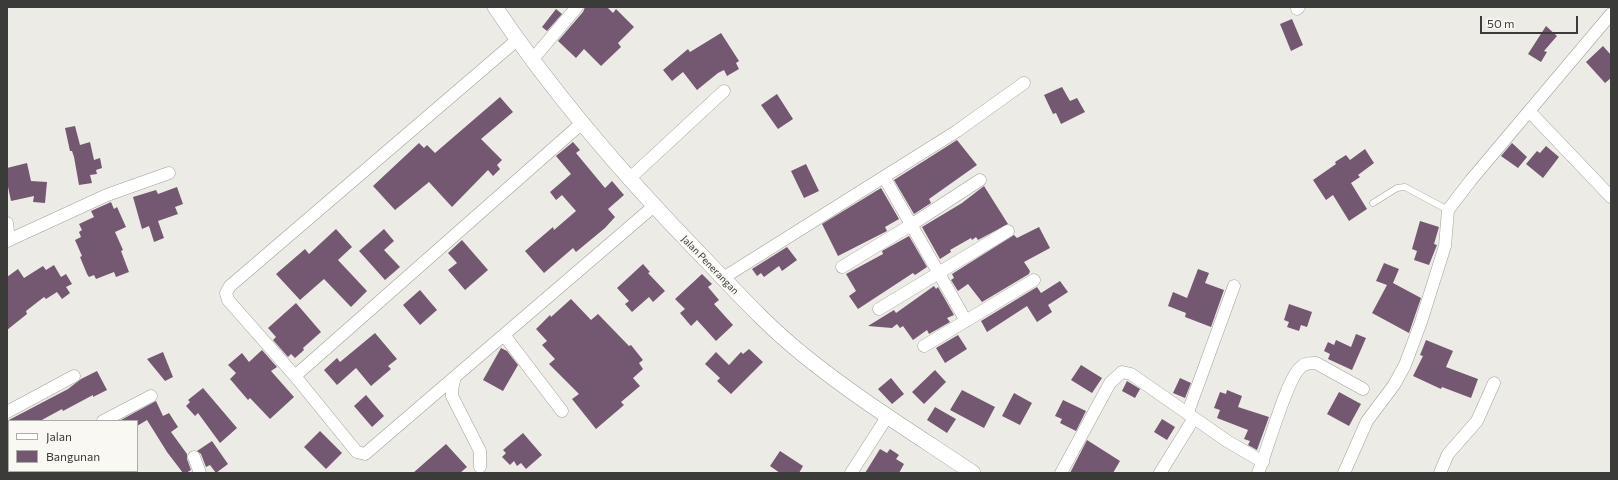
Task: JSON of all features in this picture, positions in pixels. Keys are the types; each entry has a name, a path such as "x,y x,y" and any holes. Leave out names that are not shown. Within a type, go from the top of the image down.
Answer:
{"street":[{"name":"Jalan Penerangan","path":"495,7 532,60 629,179 755,312 793,346 887,418 974,473"},
{"path":"532,60 577,7"},
{"path":"1344,473 1367,421 1394,385 1404,365 1421,322 1445,246 1448,210 1611,14"},
{"path":"517,40 227,290 228,300 295,376 350,445 357,452 365,454 654,206"},
{"path":"723,278 958,131 1024,83"},
{"path":"629,179 724,91"},
{"path":"1529,111 1611,197"},
{"path":"295,376 582,123"},
{"path":"7,223 8,241 107,195 169,173"},
{"path":"884,177 966,320"},
{"path":"842,267 911,225 980,180"},
{"path":"879,308 940,273 1008,231"},
{"path":"924,346 1034,280"},
{"path":"1160,473 1191,415 1234,286"},
{"path":"504,335 562,411"},
{"path":"1060,473 1110,383 1122,372 1131,374 1191,415 1261,467 1289,387 1300,367 1310,363 1316,363 1363,389"},
{"path":"7,412 74,376"},
{"path":"455,378 452,396 480,451 480,467"},
{"path":"1440,473 1448,454 1477,421 1494,383"},
{"path":"105,420 151,396"},
{"path":"851,473 887,418"},
{"path":"194,457 200,473"}],"lane":[{"path":"1373,203 1397,188 1408,187 1448,210"}],"building":[{"path":"585,7 607,7 613,13 616,9 634,27 618,43 621,47 601,66 584,49 576,58 558,41 583,12"},
{"path":"556,9 562,14 547,31 542,27"},
{"path":"1292,19 1303,45 1291,51 1280,24"},
{"path":"1546,26 1557,36 1544,51 1547,52 1541,62 1528,54"},
{"path":"721,33 739,61 736,63 739,69 727,76 724,70 718,73 697,90 683,72 672,81 663,70 688,49 690,52"},
{"path":"1603,46 1611,55 1611,78 1605,83 1586,62"},
{"path":"1062,87 1070,101 1077,98 1085,112 1061,124 1056,113 1053,114 1044,95"},
{"path":"777,94 793,119 778,129 761,105"},
{"path":"500,97 513,112 481,139 502,160 497,165 500,169 493,176 488,170 452,207 429,182 395,210 373,186 419,143 424,148 427,145 435,153"},
{"path":"75,126 80,145 90,142 94,160 100,158 102,168 96,170 97,174 90,175 92,183 79,185 74,157 72,151 70,151 65,128"},
{"path":"957,140 977,165 929,199 931,203 914,214 894,180"},
{"path":"573,142 580,150 576,153 605,188 612,181 624,195 608,209 615,217 605,228 576,252 573,248 544,273 525,251 553,227 554,230 576,211 562,195 556,200 550,192 571,174 556,156"},
{"path":"1512,143 1527,157 1518,168 1501,156"},
{"path":"1546,146 1559,157 1543,178 1526,164 1537,151 1540,153"},
{"path":"1365,149 1374,163 1358,175 1360,177 1351,183 1367,209 1349,221 1333,195 1326,200 1313,180 1346,155 1350,160"},
{"path":"27,163 31,181 47,182 45,203 33,202 34,196 11,201 7,182 7,168"},
{"path":"806,164 819,191 804,198 791,171"},
{"path":"984,186 1008,224 978,240 976,237 972,240 971,238 950,250 951,252 940,259 922,227 962,203"},
{"path":"177,187 183,204 175,207 178,214 158,221 164,238 154,242 149,226 142,229 133,197 156,190 158,194"},
{"path":"881,188 899,219 885,227 887,231 838,256 822,224"},
{"path":"111,202 114,209 117,207 126,227 115,232 123,250 121,251 129,272 116,277 114,272 96,279 94,275 89,277 87,274 80,257 82,256 75,240 81,237 79,232 82,230 79,224 94,217 91,211"},
{"path":"1420,221 1439,227 1434,244 1437,245 1429,265 1414,260 1417,251 1412,249"},
{"path":"1039,227 1050,248 1024,262 1030,271 1029,274 982,302 968,284 958,291 951,280 954,278 952,274 1014,235 1017,238"},
{"path":"336,229 352,247 338,260 367,291 351,307 324,279 300,300 276,274 305,249 309,254"},
{"path":"384,229 394,241 384,250 400,267 385,280 359,251"},
{"path":"909,236 927,267 915,275 913,273 858,309 849,296 856,291 846,274 883,254 882,251"},
{"path":"462,240 488,270 465,290 448,270 457,263 448,253"},
{"path":"787,247 797,260 782,271 779,266 764,277 761,273 757,276 752,269"},
{"path":"1384,263 1399,269 1393,283 1421,298 1409,333 1372,313 1387,285 1376,281"},
{"path":"643,264 650,272 648,273 665,291 653,302 649,297 632,312 625,304 629,301 617,288"},
{"path":"54,265 61,277 66,274 72,284 66,287 70,293 62,299 57,292 46,299 44,297 26,311 27,314 7,330 7,277 18,269 24,278 43,266 46,270"},
{"path":"1198,269 1209,273 1205,283 1224,290 1211,327 1185,317 1186,313 1168,306 1173,292 1187,298"},
{"path":"702,274 712,284 708,287 719,300 714,304 733,325 716,341 697,320 691,326 680,313 685,309 675,299"},
{"path":"1060,281 1068,292 1048,305 1052,312 1037,322 1027,306 987,332 981,321 1037,287 1041,293"},
{"path":"934,286 936,289 938,287 954,315 947,318 950,322 929,334 927,330 913,340 903,326 900,328 897,324 892,328 868,326 894,310 896,313"},
{"path":"420,290 437,310 420,325 403,305"},
{"path":"571,299 591,320 598,314 629,346 631,345 643,360 639,363 643,369 633,378 640,386 621,402 624,405 596,429 572,399 579,394 549,364 555,359 542,345 547,341 536,329 550,315 551,317"},
{"path":"296,303 321,332 303,348 304,350 295,358 291,354 288,357 273,340 276,337 268,328"},
{"path":"1289,304 1312,312 1307,327 1301,325 1299,331 1287,327 1289,322 1284,320"},
{"path":"375,333 397,359 388,366 391,369 371,386 356,368 337,385 324,370 337,358 340,362"},
{"path":"1356,334 1366,338 1352,370 1328,359 1330,354 1324,351 1328,342 1334,345 1336,340 1351,347"},
{"path":"958,335 967,349 945,363 936,348"},
{"path":"1426,340 1453,351 1446,367 1478,379 1471,398 1442,387 1441,389 1413,376 1423,356 1420,355"},
{"path":"501,348 507,351 518,365 503,391 483,380"},
{"path":"749,349 763,362 731,394 717,381 720,378 705,364 716,352 729,365 741,352 743,354"},
{"path":"262,350 277,367 271,371 294,397 270,419 250,398 248,400 230,379 236,373 228,365 242,353 249,362"},
{"path":"163,352 173,377 165,381 147,359"},
{"path":"1081,365 1102,378 1092,393 1071,380"},
{"path":"935,370 946,382 924,404 912,392"},
{"path":"97,371 107,390 93,397 93,395 63,411 62,409 42,420 9,420 68,389 81,379"},
{"path":"891,378 904,394 892,404 878,389"},
{"path":"1180,378 1191,383 1185,398 1173,393"},
{"path":"1127,381 1140,389 1135,398 1122,391"},
{"path":"203,388 237,428 220,443 198,413 195,416 186,406 190,402 188,400"},
{"path":"962,390 995,407 984,428 950,410"},
{"path":"1227,390 1242,396 1238,407 1269,417 1257,450 1248,445 1250,441 1244,439 1248,430 1217,418 1220,410 1214,408 1220,392 1226,394"},
{"path":"1339,392 1361,404 1349,426 1327,414"},
{"path":"1014,393 1032,403 1020,425 1002,416"},
{"path":"366,395 384,416 372,427 354,406"},
{"path":"1063,400 1086,411 1076,431 1060,423 1062,419 1055,416"},
{"path":"156,401 163,416 169,413 178,427 171,432 187,454 187,459 191,470 183,473 167,452 147,420 138,425 138,420 121,420"},
{"path":"935,407 956,419 947,433 927,420"},
{"path":"1162,419 1175,427 1167,440 1154,432"},
{"path":"320,431 342,453 326,469 304,447"},
{"path":"523,433 542,455 526,469 521,463 517,466 514,461 510,465 502,457 506,453 503,450"},
{"path":"1087,440 1120,461 1113,473 1070,473"},
{"path":"212,441 228,464 216,473 210,465 206,467 201,454 197,451"},
{"path":"446,444 467,467 460,473 413,473"},
{"path":"880,449 887,453 890,449 899,455 896,459 904,464 899,473 865,473"},
{"path":"780,451 803,466 799,473 780,473 770,466"}]}
